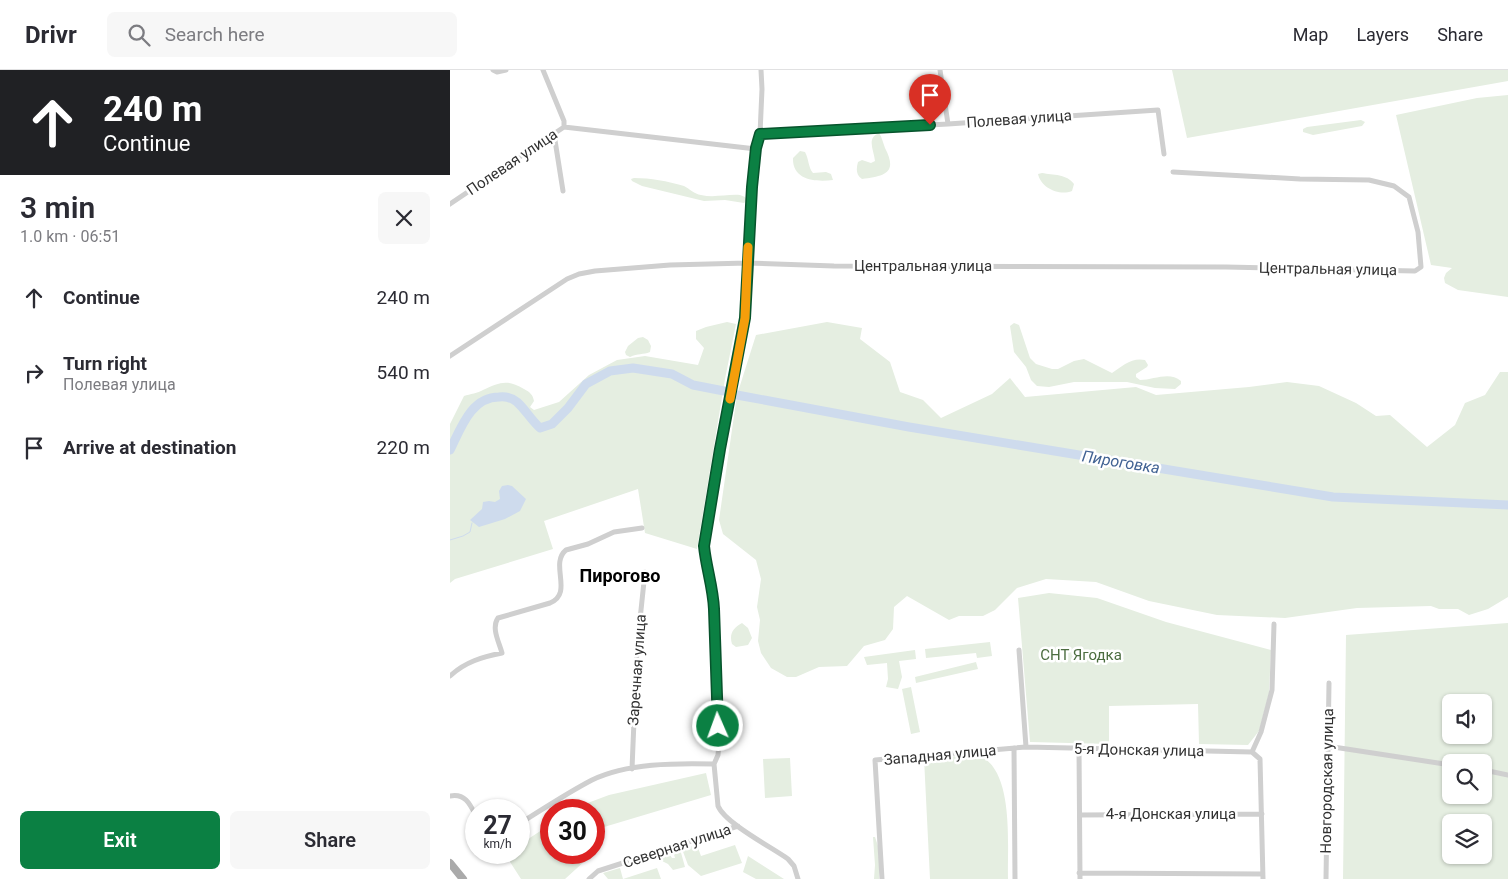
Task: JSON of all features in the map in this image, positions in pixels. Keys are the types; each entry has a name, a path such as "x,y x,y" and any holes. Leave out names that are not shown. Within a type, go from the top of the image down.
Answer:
{"main road":[{"path":"450,863 463,879"}],"street":[{"path":"493,70 497,72 506,70"},
{"path":"543,70 564,121 564,127"},
{"name":"Северная улица","path":"761,70 760,134 756,148 747,263 745,318 704,546 713,591 714,609 719,744 718,755 714,764 718,806 720,811 738,826 788,859 794,866 798,879"},
{"path":"940,70 948,124"},
{"name":"Полевая улица","path":"760,134 1158,110 1164,154"},
{"name":"Полевая улица","path":"450,204 564,127 756,148"},
{"path":"554,134 563,191"},
{"name":"Центральная улица","path":"450,356 567,279 595,270 670,265 747,263 844,266 1226,267 1415,271 1420,269 1422,265 1418,232 1409,197 1394,186 1369,180 1300,179 1173,172"},
{"path":"450,676 473,660 502,652 494,628 498,618 550,603 557,599 561,589 559,560 566,550 588,544 614,532 642,528"},
{"name":"Заречная улица","path":"632,769 637,648 645,572"},
{"path":"1079,748 1080,876 1263,877 1260,759 1252,752 1261,732 1272,690 1274,624"},
{"path":"1018,650 1026,747"},
{"name":"Новгородская улица","path":"1326,879 1329,683"},
{"path":"1327,746 1442,764"},
{"name":"5-я Донская улица","path":"1026,747 1252,752"},
{"name":"Западная улица","path":"882,879 875,760 1026,747"},
{"path":"1014,748 1015,879"},
{"path":"530,817 593,780 632,769 681,763 714,764"},
{"path":"1492,772 1508,775"},
{"path":"450,796 456,795 466,799"},
{"name":"4-я Донская улица","path":"1080,815 1262,814"},
{"name":"Северная улица","path":"589,879 598,871 738,826"}],"green space":[{"path":"1172,70 1508,70 1508,81 1187,138"},
{"path":"1508,95 1508,297 1458,290 1445,283 1446,273 1452,268 1431,265 1396,115 1477,98"},
{"path":"1361,120 1365,122 1362,126 1313,135 1303,132 1303,129 1307,127"},
{"path":"879,133 889,156 890,168 883,174 862,179 857,172 858,162 862,160 871,163 875,161 872,141 875,135"},
{"path":"800,151 805,152 813,173 826,172 831,174 833,180 820,181 801,176 794,166 793,158"},
{"path":"1042,173 1068,178 1074,184 1072,191 1056,192 1051,190 1040,179 1038,174"},
{"path":"631,179 653,179 678,184 701,195 740,195 747,200 744,203 725,200 704,201 642,186 632,181"},
{"path":"727,322 736,324 697,549 645,533 638,489 544,521 553,549 455,579 450,583 450,424 464,396 494,385 513,384 531,394 534,401 530,407 534,410 559,402 589,375 617,360 645,356 698,365 704,348 696,339 696,331"},
{"path":"827,322 862,328 860,339 890,362 900,392 923,400 941,418 992,394 1010,378 1025,397 1136,387 1156,395 1287,382 1319,386 1356,403 1376,416 1390,415 1427,447 1455,425 1465,403 1485,395 1500,372 1508,372 1508,597 1488,609 1469,615 1458,609 1439,609 1431,606 1357,608 1285,618 1217,615 1149,601 1096,582 1046,579 1017,588 995,610 983,616 959,616 949,620 907,596 894,607 893,629 885,640 864,646 847,666 819,667 796,677 787,677 771,668 761,653 758,641 760,620 757,607 761,579 756,560 723,534 719,520 737,395 756,335"},
{"path":"1014,323 1019,325 1030,358 1036,364 1058,369 1074,361 1084,359 1112,373 1131,361 1140,359 1145,360 1148,365 1136,374 1136,377 1140,380 1166,376 1176,378 1181,381 1181,384 1175,389 1155,388 1127,382 1074,382 1049,387 1037,386 1031,380 1026,367 1014,352 1010,326"},
{"path":"643,337 648,340 651,346 650,352 630,357 626,355 625,352 628,346 638,338"},
{"name":"СНТ Ягодка","path":"1049,593 1097,598 1166,622 1271,650 1269,693 1259,731 1248,745 1199,744 1198,704 1109,706 1109,744 1030,742 1018,598"},
{"path":"742,623 748,628 752,638 748,645 736,647 732,644 731,634"},
{"path":"1508,623 1508,879 1343,879 1346,635"},
{"path":"990,642 992,656 977,658 976,653 926,658 925,649"},
{"path":"915,650 916,659 899,661 902,677 898,689 886,687 888,679 887,663 867,665 864,657"},
{"path":"976,662 978,669 916,683 915,677"},
{"path":"911,687 920,732 911,734 902,689"},
{"path":"978,755 990,763 998,776 1003,792 1008,829 1008,879 930,879 924,758"},
{"path":"790,758 792,796 765,798 763,759"},
{"path":"706,773 711,795 605,827 605,799 598,799"},
{"path":"540,831 540,864 582,864 565,879 521,879 511,864 530,864 530,838"},
{"path":"873,837 875,837 879,849 879,879 874,879"},
{"path":"697,845 701,856 735,845 742,863 701,876 688,865 682,849"},
{"path":"680,849 685,867 673,870 659,858 670,855 672,858 675,858 673,851"},
{"path":"748,856 784,879 756,879 743,872"},
{"path":"620,868 623,879 608,879 603,873"},
{"path":"657,868 661,879 623,879"}],"water":[{"path":"502,486 512,486 526,499 520,511 505,519 479,527 470,520 482,509 483,502 495,502 500,499 499,491"}],"waterway":[{"name":"Пироговка","path":"450,450 468,415 481,402 489,398 511,398 520,405 540,428 552,424 568,408 586,384 610,371 633,368 672,374 693,385 724,391"},
{"name":"Пироговка","path":"737,395 909,427 1333,497 1508,505"},
{"path":"450,540 470,532 472,523"}],"slow traffic":[{"path":"730,399 745,318 748,247"}],"district":[{"name":"Пирогово","path":"620,575"}],"route":[{"path":"718,726 713,591 704,546 745,318 752,187 756,148 760,134 930,125"}]}
